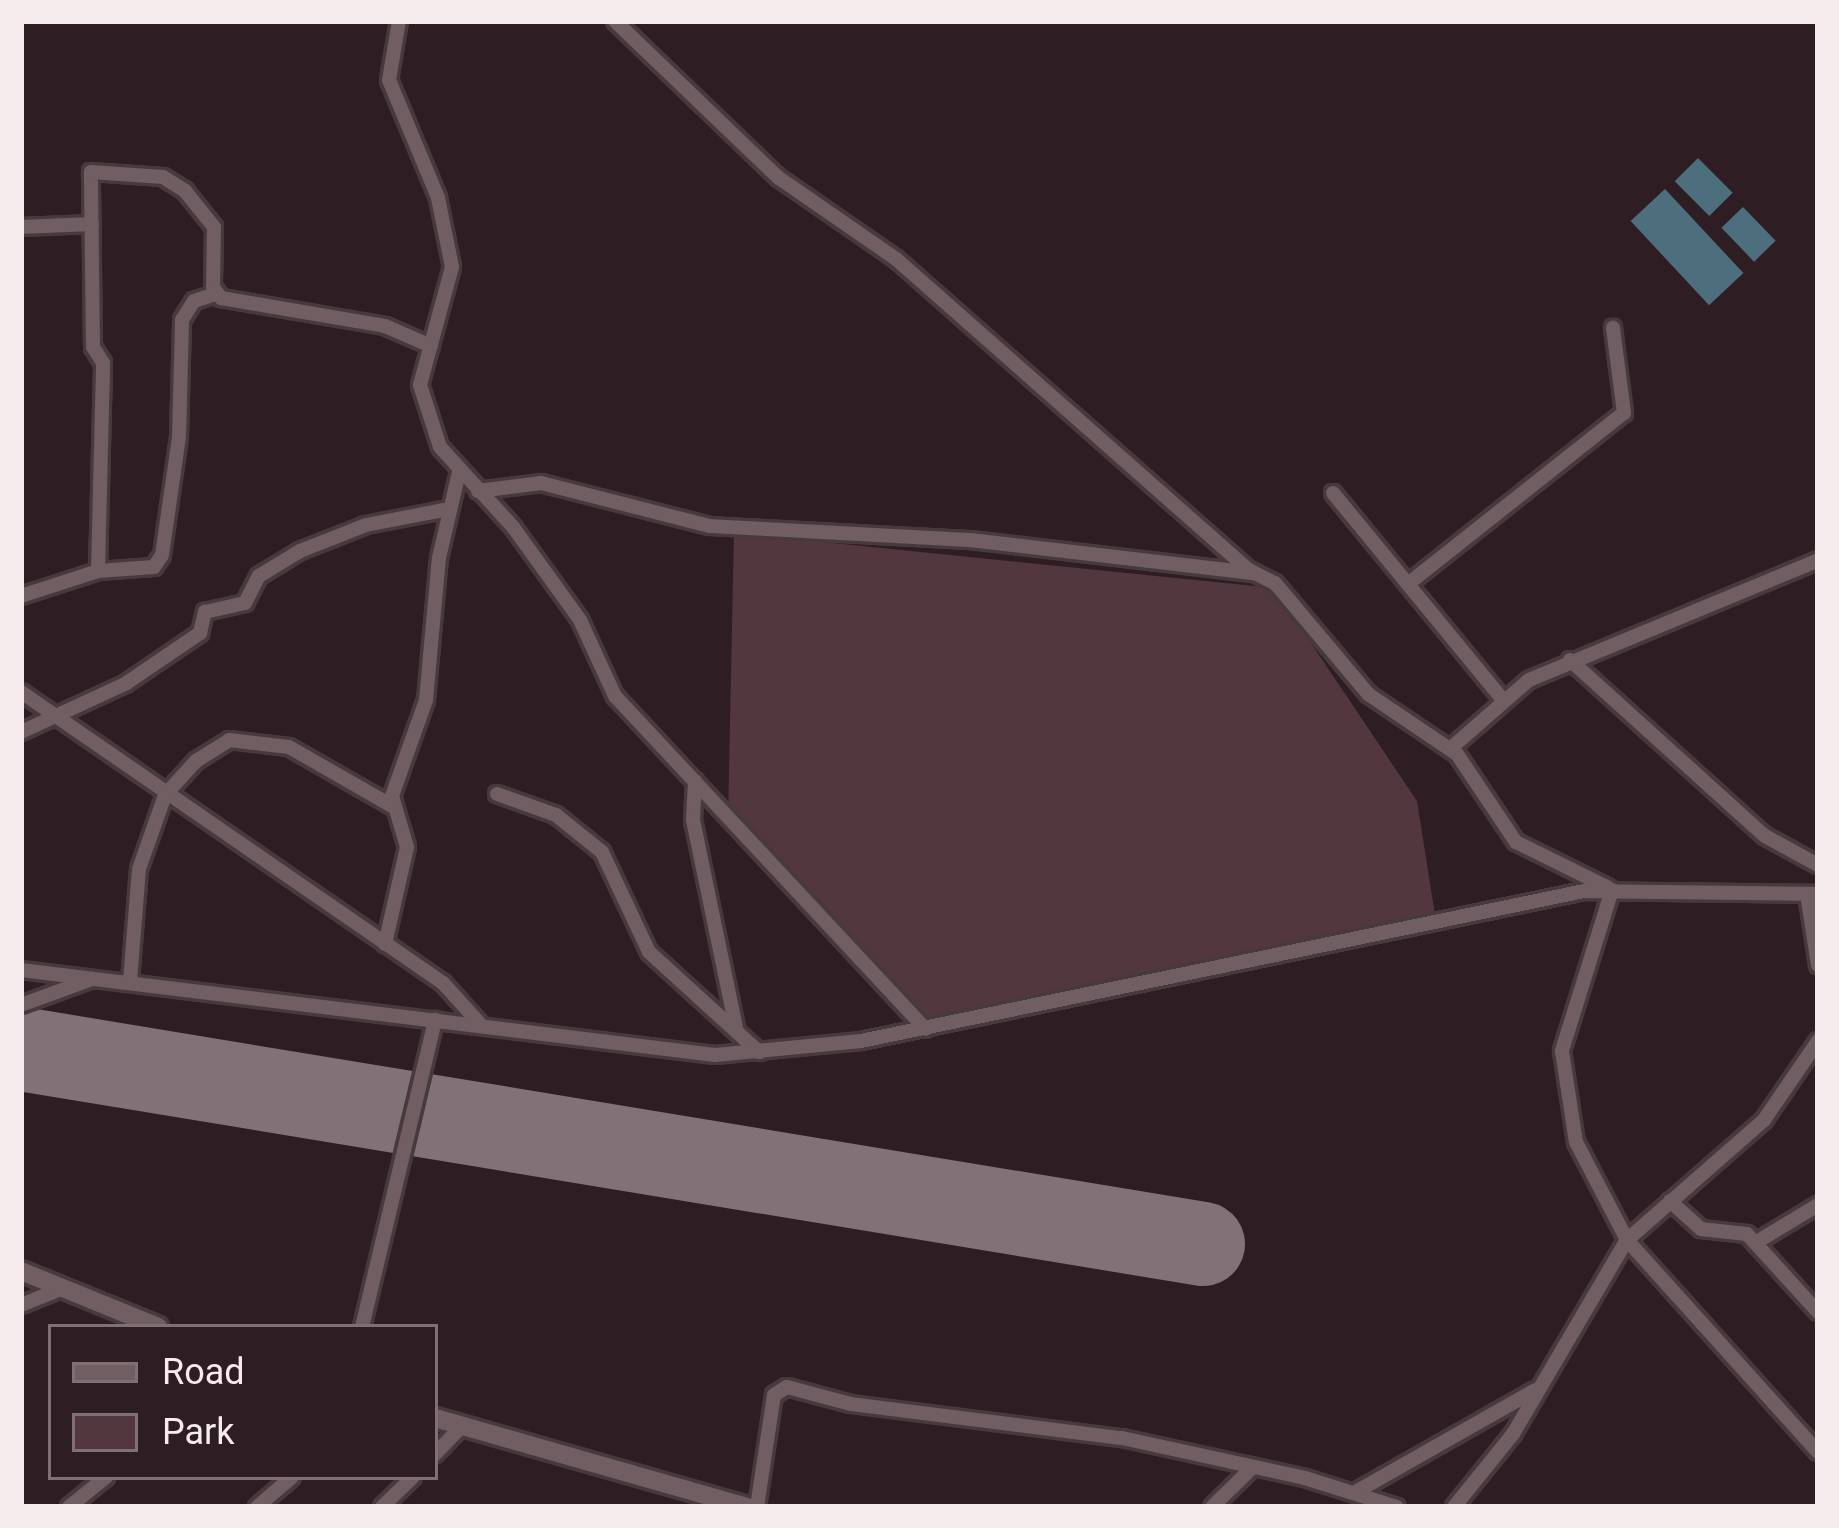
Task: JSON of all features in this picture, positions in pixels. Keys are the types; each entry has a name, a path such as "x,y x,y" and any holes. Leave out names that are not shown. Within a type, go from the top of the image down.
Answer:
{"street":[{"path":"399,21 389,80 438,198 452,267 421,400 459,472 580,620 616,696 925,1029"},
{"path":"615,21 779,178 896,259 1254,573 1275,583 1368,694 1450,748 1516,842 1612,890"},
{"path":"98,571 103,363 92,347 92,172 170,179 214,227 216,294"},
{"path":"21,227 92,224"},
{"path":"21,596 98,571 154,567 163,555 179,437 182,320 194,301 216,294 386,326 431,346"},
{"path":"1408,584 1624,413 1612,328"},
{"path":"385,944 407,847 392,806 426,700 449,509 459,472"},
{"path":"478,491 541,483 710,526 971,540 1254,573"},
{"path":"1333,493 1502,699"},
{"path":"21,732 49,713 125,684 200,633 206,612 245,603 259,576 300,551 366,525 449,509"},
{"path":"1450,748 1502,699 1570,660 1818,560"},
{"path":"1570,660 1766,836 1818,866"},
{"path":"21,692 451,989 481,1025"},
{"path":"130,981 135,885 165,795 191,765 235,740 289,747 392,806"},
{"path":"695,781 693,820 736,1027"},
{"path":"497,794 556,815 602,852 649,952 759,1052"},
{"path":"1612,890 1562,1070 1576,1142 1627,1240 1818,1451"},
{"path":"21,970 435,1019 681,1055 759,1052 925,1029 1461,912 1612,890 1812,894 1818,965"},
{"path":"21,1004 97,977"},
{"path":"363,1324 435,1019"},
{"path":"1454,1507 1513,1434 1627,1240 1764,1120 1799,1060 1817,1046"},
{"path":"1670,1202 1701,1229 1744,1233 1818,1312"},
{"path":"1755,1244 1818,1205"},
{"path":"21,1270 151,1324"},
{"path":"21,1305 63,1288"},
{"path":"438,1419 710,1503 752,1507 775,1395 788,1387 851,1404 968,1413 1253,1467 1397,1507"},
{"path":"1354,1493 1535,1390"},
{"path":"438,1451 462,1426"},
{"path":"1212,1507 1253,1467"},
{"path":"69,1507 102,1480"},
{"path":"259,1506 289,1480"},
{"path":"382,1507 410,1480"}],"green space":[{"path":"734,533 1274,588 1417,801 1435,915 928,1028 728,818"}],"water":[{"path":"1698,158 1733,193 1709,216 1675,181"},
{"path":"1665,189 1743,273 1709,305 1631,221"},
{"path":"1743,207 1776,241 1754,262 1721,228"}],"runway":[{"path":"21,1049 1203,1244"}]}
